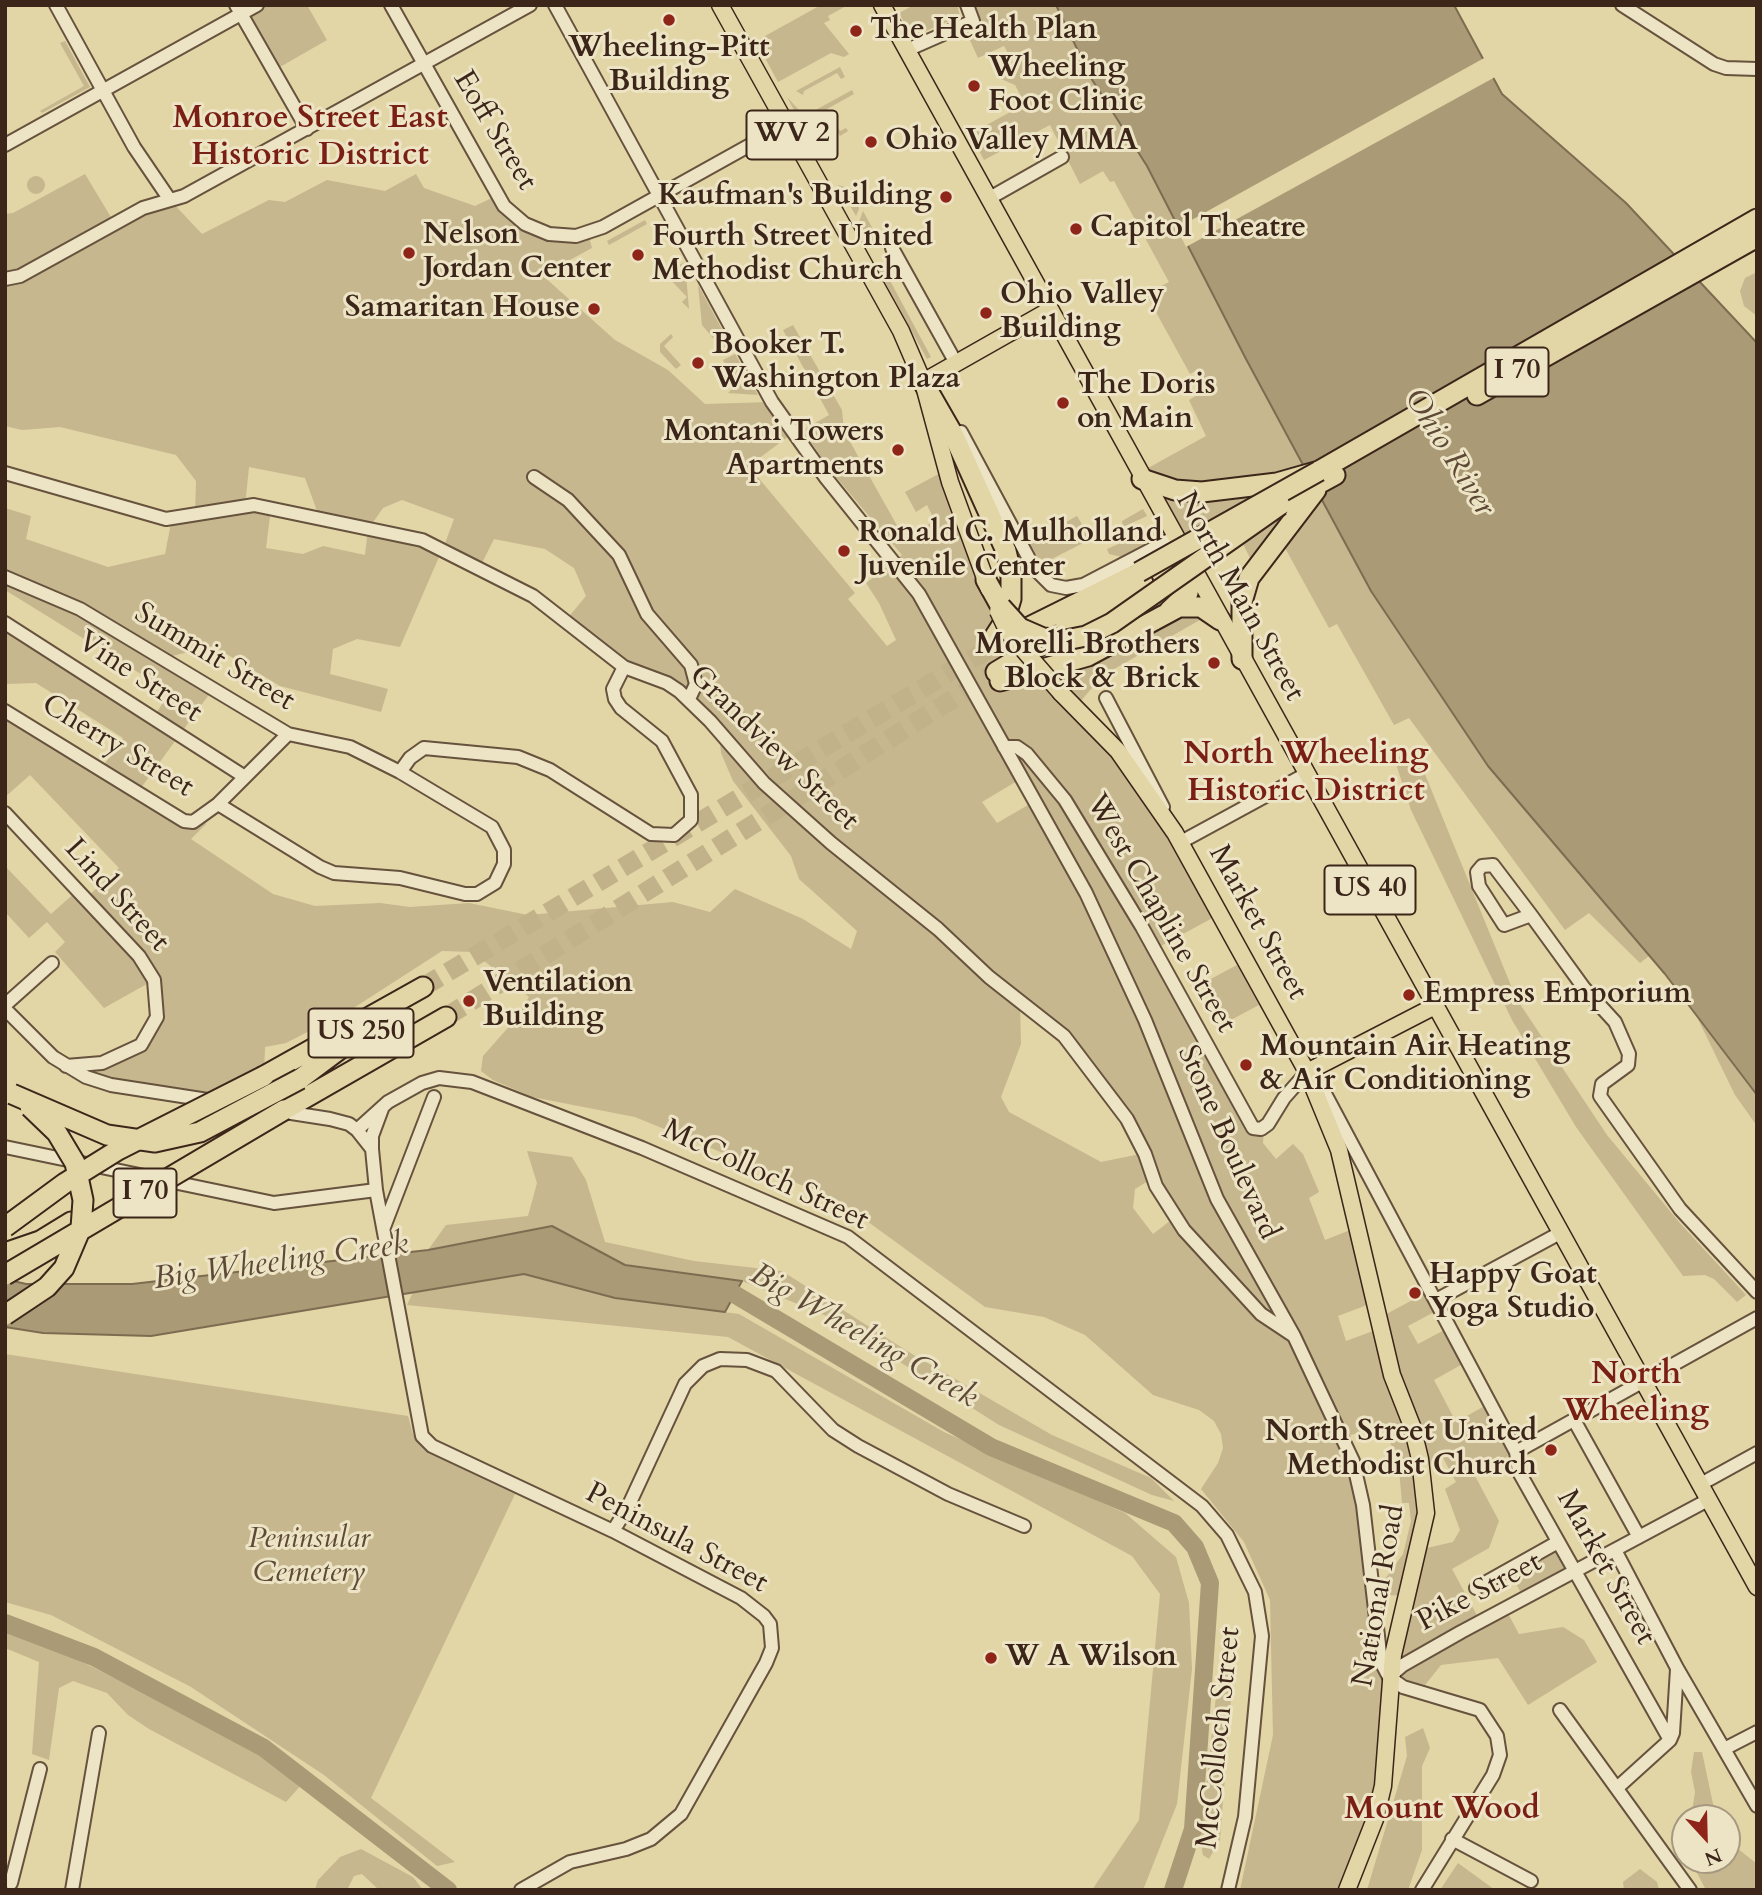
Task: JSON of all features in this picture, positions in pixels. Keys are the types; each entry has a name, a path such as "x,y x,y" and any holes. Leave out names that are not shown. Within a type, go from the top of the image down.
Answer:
{"highway":[{"path":"1676,264 1757,205"},
{"name":"I 70","path":"923,382 954,436 1009,562 1011,599 1000,638 1141,578 1280,505 1321,476 1676,264 1757,219"},
{"name":"I 70","path":"1168,612 1115,644 1088,656 998,676 1141,578 1757,237"},
{"path":"1710,263 1757,244"},
{"path":"1142,478 1175,490 1202,492 1321,476"},
{"name":"US 40","path":"1242,659 1242,602 1249,578 1321,476"},
{"path":"986,580 999,609 1020,628 1043,638 1066,640 1086,636 1124,615 1280,505"},
{"path":"1168,612 1188,593 1192,569"},
{"path":"1168,612 1194,606 1207,609 1220,620"},
{"name":"I 70","path":"5,1227 118,1150 264,1076 423,987"},
{"name":"US 250","path":"9,1093 107,1135 155,1142 200,1132 300,1079 423,987"},
{"name":"I 70","path":"5,1275 446,1017"},
{"path":"5,1315 47,1287 64,1268 81,1228 83,1200 75,1163 67,1147 40,1115 9,1093"},
{"path":"5,1253 40,1241 159,1170 284,1110"}],"main road":[{"name":"WV 2","path":"720,5 901,331 923,382"},
{"name":"North Main Street","path":"882,5 1641,1382 1757,1587"},
{"path":"986,580 950,482 923,382 1050,310"},
{"name":"Market Street","path":"999,609 1008,632 1035,666 1118,751 1178,838 1307,1072"},
{"path":"1307,1072 1435,1006"},
{"name":"National Road","path":"1307,1072 1339,1150 1392,1375 1412,1426 1427,1498 1424,1526 1390,1676 1383,1786 1375,1819 1348,1890"}],"street":[{"path":"56,5 134,147 170,200"},
{"path":"5,145 238,10 257,5"},
{"name":"Eoff Street","path":"391,5 510,211 526,224 549,234 568,236 588,233 660,195"},
{"path":"5,279 20,276 143,208 184,196 530,5"},
{"name":"Stone Boulevard","path":"555,5 772,402 825,478 907,578 1086,893 1145,1020 1217,1199 1294,1336 1353,1461 1366,1524 1378,1655 1390,1676"},
{"path":"907,50 973,21 967,5"},
{"path":"1622,5 1676,42 1726,68 1757,69"},
{"path":"238,10 307,129"},
{"path":"660,195 786,125"},
{"path":"988,199 1062,157"},
{"path":"892,248 956,363"},
{"path":"923,382 949,411 1041,578 1051,585 1066,588 1083,584 1175,537"},
{"name":"Grandview Street","path":"5,473 166,519 254,505 422,540 533,596 624,667 667,682 689,699 779,797 938,929 989,977 1064,1036 1127,1119 1145,1154 1156,1186 1184,1230 1261,1314 1294,1336"},
{"path":"534,477 568,500 619,555 638,601 691,665 696,684 689,699"},
{"name":"Summit Street","path":"5,577 80,608 288,734 351,747 400,772 486,823 498,835 504,849 504,864 501,874 487,890 466,894 400,878 334,873 218,804"},
{"name":"Vine Street","path":"5,623 245,777"},
{"path":"400,772 410,758 424,748 518,757 550,770 651,834 674,835 691,820 691,795 662,741 621,708 615,699 613,689 624,667"},
{"name":"Market Street","path":"1106,698 1178,838"},
{"name":"Cherry Street","path":"5,711 184,821 193,822 204,817 218,804"},
{"path":"218,804 288,734"},
{"name":"West Chapline Street","path":"1004,747 1017,747 1027,754 1065,800 1142,927 1253,1128 1261,1129 1268,1124 1283,1098 1307,1072"},
{"path":"1178,838 1306,774"},
{"name":"Lind Street","path":"5,813 139,956 154,980 159,1006 154,1026 141,1045 112,1068 110,1077 115,1085"},
{"path":"1531,915 1504,925 1479,886 1476,873 1482,866 1493,865 1531,915 1584,988 1615,1022 1629,1054 1628,1065 1602,1084 1600,1096 1680,1209 1757,1292"},
{"path":"52,963 5,1007 65,1066 86,1077 115,1085 349,1124 372,1149"},
{"name":"Lind Street","path":"65,1066 102,1063 126,1055"},
{"name":"Market Street","path":"1307,1072 1322,1088 1516,1451 1519,1472 1670,1740"},
{"name":"McColloch Street","path":"357,1130 406,1090 439,1078 472,1082 642,1148 848,1237 1202,1506 1227,1535 1255,1592 1262,1636 1245,1817 1228,1890"},
{"path":"384,1232 434,1097"},
{"path":"330,1119 381,1108 372,1136 372,1149"},
{"path":"5,1147 274,1203 376,1190"},
{"name":"Peninsula Street","path":"372,1149 376,1190 422,1436 432,1446 613,1531 741,1598 764,1615 770,1624 772,1648 694,1795 670,1826 651,1839 626,1849 570,1862 521,1890"},
{"path":"1436,1300 1560,1233"},
{"path":"1516,1451 1757,1318"},
{"path":"613,1531 628,1507 685,1384 703,1366 720,1359 747,1360 776,1371 833,1430 858,1446 948,1494 1024,1526"},
{"path":"1574,1420 1639,1537"},
{"path":"1699,1485 1757,1453"},
{"name":"Pike Street","path":"1390,1676 1403,1665 1461,1632 1708,1500"},
{"path":"1476,1588 1558,1542"},
{"path":"1615,1550 1677,1668 1726,1748 1757,1806"},
{"path":"1617,1788 1670,1740 1673,1733 1677,1668"},
{"path":"1390,1676 1403,1687 1480,1710 1497,1736 1500,1755 1493,1775 1422,1890"},
{"path":"1560,1710 1690,1890"},
{"path":"1726,1748 1757,1732"},
{"path":"72,1890 99,1733"},
{"path":"12,1884 40,1769"},
{"path":"1452,1839 1531,1881"}],"green space":[{"path":"257,5 307,5 327,40 273,71 241,14"},
{"path":"821,5 848,5 828,16 830,20 824,23 849,54 844,57 831,53 778,82 756,41"},
{"path":"914,5 957,5 960,16 912,37 899,13"},
{"path":"967,5 1056,5 1091,78 1147,165 1246,359 1371,591 1488,766 1649,956 1640,963 1589,913 1565,930 1409,718 1394,725 1337,624 1329,628 1279,537 1255,568 1231,520 1181,548 1139,473 1206,436 1189,400 1207,389 1197,370 1190,374 1146,294 1169,282 1114,181 1110,182 1103,171 1080,184 1050,125 984,160 970,134 1025,104 1015,85 999,78 995,70 1016,59 1012,52 1008,53 1004,46 978,58 963,25 973,21"},
{"path":"65,41 90,87 42,113 40,111 84,86 60,43"},
{"path":"840,67 845,77 841,79 837,73 804,91 803,95 796,91"},
{"path":"852,90 854,94 827,109 840,131 846,128 848,131 840,136 838,133 832,136 819,113 801,123 787,97 799,110 812,112"},
{"path":"85,174 115,224 170,200 202,234 269,200 285,202 327,180 385,191 416,174 424,188 475,206 498,195 538,230 588,233 592,248 542,275 615,340 668,370 705,404 772,402 793,433 754,462 756,475 855,593 848,599 887,646 896,640 879,603 866,583 902,555 830,470 803,430 829,415 783,330 793,325 842,410 844,431 904,538 931,523 932,515 927,505 916,512 905,492 946,470 986,580 1036,668 1168,612 1212,613 1102,676 1075,708 1099,730 1220,914 1155,949 1250,1124 1264,1127 1263,1143 1276,1159 1293,1144 1303,1154 1319,1192 1309,1198 1325,1240 1358,1227 1375,1302 1338,1316 1346,1341 1381,1328 1379,1318 1431,1290 1440,1309 1408,1326 1418,1344 1450,1327 1468,1361 1434,1380 1456,1422 1490,1403 1516,1452 1474,1474 1499,1521 1489,1548 1452,1569 1480,1621 1505,1608 1519,1634 1563,1627 1584,1640 1597,1662 1528,1705 1498,1658 1441,1665 1425,1685 1401,1678 1402,1670 1389,1677 1387,1754 1347,1890 1240,1890 1273,1735 1270,1600 1244,1542 1201,1489 1218,1463 1223,1448 1221,1434 1214,1421 1199,1410 1153,1395 1085,1335 1044,1317 985,1307 838,1200 635,1117 532,1097 493,1080 481,1071 483,1056 513,1022 529,997 473,952 442,951 352,1009 286,1043 265,1047 264,1076 216,1098 111,1085 79,1067 149,1035 154,980 104,1008 55,952 65,942 47,922 29,938 5,912 5,866 51,914 78,890 86,898 119,868 30,775 5,797 5,711 101,769 123,738 36,683 5,684 5,623 153,718 170,692 5,590 5,508 31,516 26,539 108,567 165,554 172,518 195,514 196,481 176,455 60,427 22,430 5,426 5,214 13,213","holes":["249,467 305,478 320,519 368,529 365,555 323,546 303,554 266,548 271,508 245,506","402,500 454,519 443,549 369,528 383,508","494,539 545,549 574,568 586,596 566,620 647,676 689,699 719,731 721,753 733,781 791,856 799,879 857,931 851,949 803,919 735,889 710,912 673,902 528,915 469,903 410,907 380,903 315,906 273,894 191,839 206,824 204,817 184,821 138,792 213,689 164,658 213,646 280,686 381,712 388,689 330,674 333,649 357,639 400,647 442,550 480,567","1022,778 1035,801 997,823 982,802","1020,1003 1064,1036 1145,1153 1101,1162 1009,1112 1001,1097 1021,1044","1153,1178 1175,1217 1153,1234 1133,1208 1135,1189","1381,1427 1398,1457 1402,1503 1409,1503 1411,1521 1403,1554 1385,1579 1371,1579 1353,1461 1343,1437","1443,1458 1456,1482 1445,1489 1460,1530 1453,1542 1418,1550 1422,1469","1405,1595 1389,1675 1373,1596"]},
{"path":"36,176 42,179 45,185 42,191 36,194 30,191 27,185 30,179"},
{"path":"838,185 851,189 857,197 859,209 856,216"},
{"path":"863,211 880,242 872,246 859,222"},
{"path":"645,220 647,224 609,245 607,241"},
{"path":"685,262 689,309 682,302 687,297 664,273"},
{"path":"880,262 931,357 927,359 876,266"},
{"path":"1757,272 1757,316 1744,306 1740,291 1745,278"},
{"path":"698,285 730,344 722,349 702,325"},
{"path":"671,334 673,337 664,346 681,365 676,369 660,352 660,344"},
{"path":"735,354 758,395 728,393 739,382 724,370 727,368 723,360"},
{"path":"1143,509 1147,516 1123,527 1122,521"},
{"path":"1077,516 1091,539 1042,564 1029,542"},
{"path":"1154,528 1159,537 1122,557 1109,554 1107,549"},
{"path":"1409,753 1418,757 1516,998 1607,1135 1679,1222 1746,1295 1737,1302 1714,1279 1705,1275 1683,1276 1576,1127 1512,1020 1411,810 1397,767 1399,757"},
{"path":"1237,965 1259,1005 1227,1022 1205,982"},
{"path":"1696,1015 1757,1095 1757,1126 1735,1095"},
{"path":"527,1151 572,1157 586,1180 605,1242 694,1261 782,1271 907,1351 1052,1435 1151,1478 1174,1501 1152,1495 999,1425 829,1317 742,1281 625,1265 552,1226 428,1250 446,1225 528,1216 537,1183"},
{"path":"524,1274 615,1298 739,1314 944,1432 1125,1513 1176,1557 1189,1603 1192,1669 1177,1804 1143,1890 1092,1890 1139,1820 1160,1594 1132,1556 728,1337 407,1305 413,1292"},
{"name":"Peninsular Cemetery","path":"5,1354 408,1416 413,1434 431,1454 515,1494 371,1798 455,1862 437,1866 324,1775 191,1687 51,1615 5,1602"},
{"path":"1558,1542 1575,1572 1524,1598 1508,1570"},
{"path":"5,1629 38,1640 241,1741 302,1784 286,1802 149,1729 128,1715 107,1693 73,1681 59,1688 49,1760 32,1754 39,1662 5,1648"},
{"path":"1224,1664 1233,1674 1220,1840 1209,1859 1203,1855 1200,1838 1219,1670"},
{"path":"1423,1728 1430,1748 1422,1766 1422,1850 1408,1890 1367,1890 1407,1756 1405,1737"},
{"path":"1694,1752 1702,1752 1713,1804 1693,1804 1695,1792 1691,1772"},
{"path":"361,1849 413,1877 423,1890 379,1890 362,1874 354,1876 347,1890 315,1890 318,1880 340,1857"},
{"path":"1741,1851 1757,1864 1757,1890 1706,1890 1697,1874 1741,1874"},
{"path":"1458,1863 1495,1890 1440,1890"},
{"path":"1640,1869 1657,1882 1659,1890 1624,1890 1623,1882"}],"water":[{"name":"Ohio River","path":"1056,5 1454,5 1502,94 1626,203 1757,343 1757,1095 1665,974 1488,766 1371,591 1246,359 1147,166 1091,78"},
{"path":"552,1226 625,1265 742,1281 725,1312 615,1298 524,1274 151,1336 43,1333 5,1327 5,1279 26,1284 132,1284 428,1250"}],"pier":[{"path":"1486,57 1497,76 1186,247 1177,228"}],"waterway":[{"name":"Big Wheeling Creek","path":"714,1289 729,1291 991,1447 1174,1523 1195,1547 1210,1583 1193,1829 1173,1890"},
{"name":"Big Wheeling Creek","path":"5,1623 94,1657 264,1748 448,1890"}],"tunnel":[{"path":"423,987 1005,639"},
{"path":"446,1017 996,672"}],"place":[{"name":"Wheeling-Pitt Building","path":"669,20"},
{"name":"The Health Plan","path":"856,31"},
{"name":"Wheeling Foot Clinic","path":"974,86"},
{"name":"Ohio Valley MMA","path":"871,142"},
{"name":"Kaufman's Building","path":"946,197"},
{"name":"Capitol Theatre","path":"1076,229"},
{"name":"Nelson Jordan Center","path":"409,253"},
{"name":"Fourth Street United Methodist Church","path":"638,255"},
{"name":"Samaritan House","path":"594,309"},
{"name":"Ohio Valley Building","path":"986,313"},
{"name":"Booker T. Washington Plaza","path":"698,363"},
{"name":"The Doris on Main","path":"1063,403"},
{"name":"Montani Towers Apartments","path":"898,450"},
{"name":"Ronald C. Mulholland Juvenile Center","path":"844,551"},
{"name":"Morelli Brothers Block & Brick","path":"1214,663"},
{"name":"Empress Emporium","path":"1409,995"},
{"name":"Ventilation Building","path":"469,1001"},
{"name":"Mountain Air Heating & Air Conditioning","path":"1246,1065"},
{"name":"Happy Goat Yoga Studio","path":"1415,1293"},
{"name":"North Street United Methodist Church","path":"1551,1450"},
{"name":"W A Wilson","path":"991,1658"}],"district":[{"name":"Monroe Street East Historic District","path":"310,138"},
{"name":"North Wheeling Historic District","path":"1306,774"},
{"name":"North Wheeling","path":"1636,1394"},
{"name":"Mount Wood","path":"1442,1811"}]}
